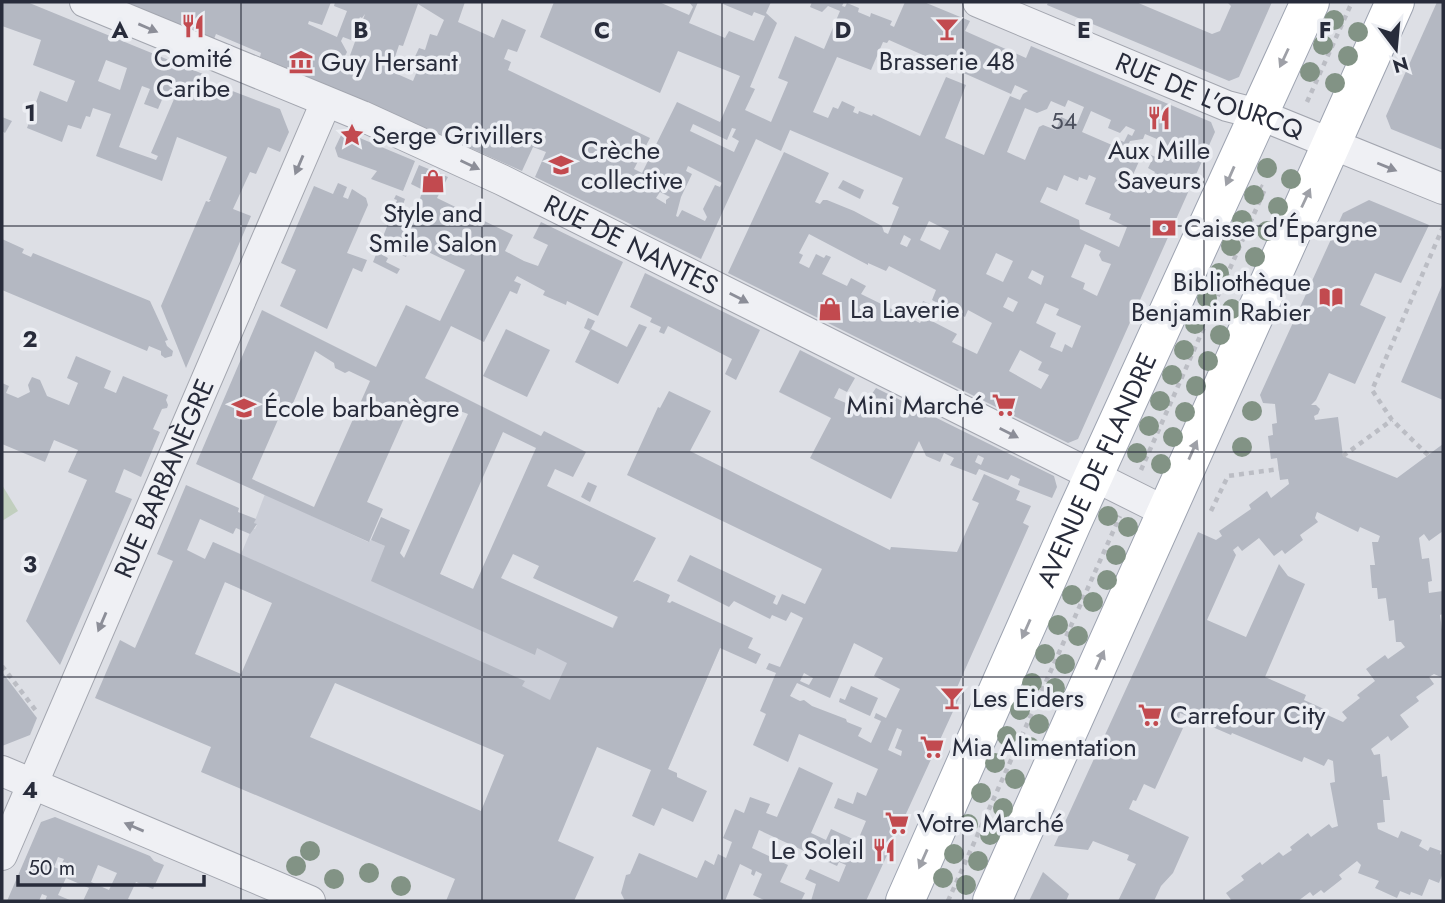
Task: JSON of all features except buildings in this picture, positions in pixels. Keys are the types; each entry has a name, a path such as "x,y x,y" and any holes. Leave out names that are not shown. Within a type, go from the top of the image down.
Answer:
{"main road":[{"name":"AVENUE DE FLANDRE","path":"905,901 1093,478 1310,2"},
{"path":"992,901 1395,2"}],"street":[{"name":"RUE DE NANTES","path":"85,2 362,116 502,180 1069,463 1093,478 1166,512"},
{"name":"RUE DE L'OURCQ","path":"978,2 1227,106 1258,114 1443,189"},
{"name":"RUE BARBANÈGRE","path":"2,855 326,102"},
{"path":"2,771 310,901"},
{"path":"246,873 248,889 259,901"}],"path":[{"path":"1307,102 1352,2"},
{"path":"1314,62 1332,71"},
{"path":"1136,482 1265,189 1257,185"},
{"path":"1428,455 1392,420 1372,390 1443,227"},
{"path":"1343,456 1392,420"},
{"path":"1211,511 1228,475 1279,469"},
{"path":"948,901 1125,506"},
{"path":"2,666 54,735"}],"shaded area":[{"path":"265,494 368,542 371,540 385,546 404,558 603,647 624,604 720,648 665,776 200,571 213,542 241,554 252,528 255,529 257,525 254,523"}],"green space":[{"path":"2,485 18,511 2,521"}],"place":[{"name":"Comité Caribe","path":"193,26"},
{"name":"Brasserie 48","path":"947,29"},
{"name":"Guy Hersant","path":"301,62"},
{"name":"Aux Mille Saveurs","path":"1159,118"},
{"name":"Serge Grivillers","path":"352,135"},
{"name":"Crèche collective","path":"561,165"},
{"name":"Style and Smile Salon","path":"433,181"},
{"name":"Caisse d'Épargne","path":"1164,228"},
{"name":"Bibliothèque Benjamin Rabier","path":"1331,297"},
{"name":"La Laverie","path":"830,309"},
{"name":"Mini Marché","path":"1004,405"},
{"name":"École barbanègre","path":"244,408"},
{"name":"Les Eiders","path":"952,698"},
{"name":"Carrefour City","path":"1150,715"},
{"name":"Mia Alimentation","path":"932,747"},
{"name":"Votre Marché","path":"897,823"},
{"name":"Le Soleil","path":"884,850"}]}
